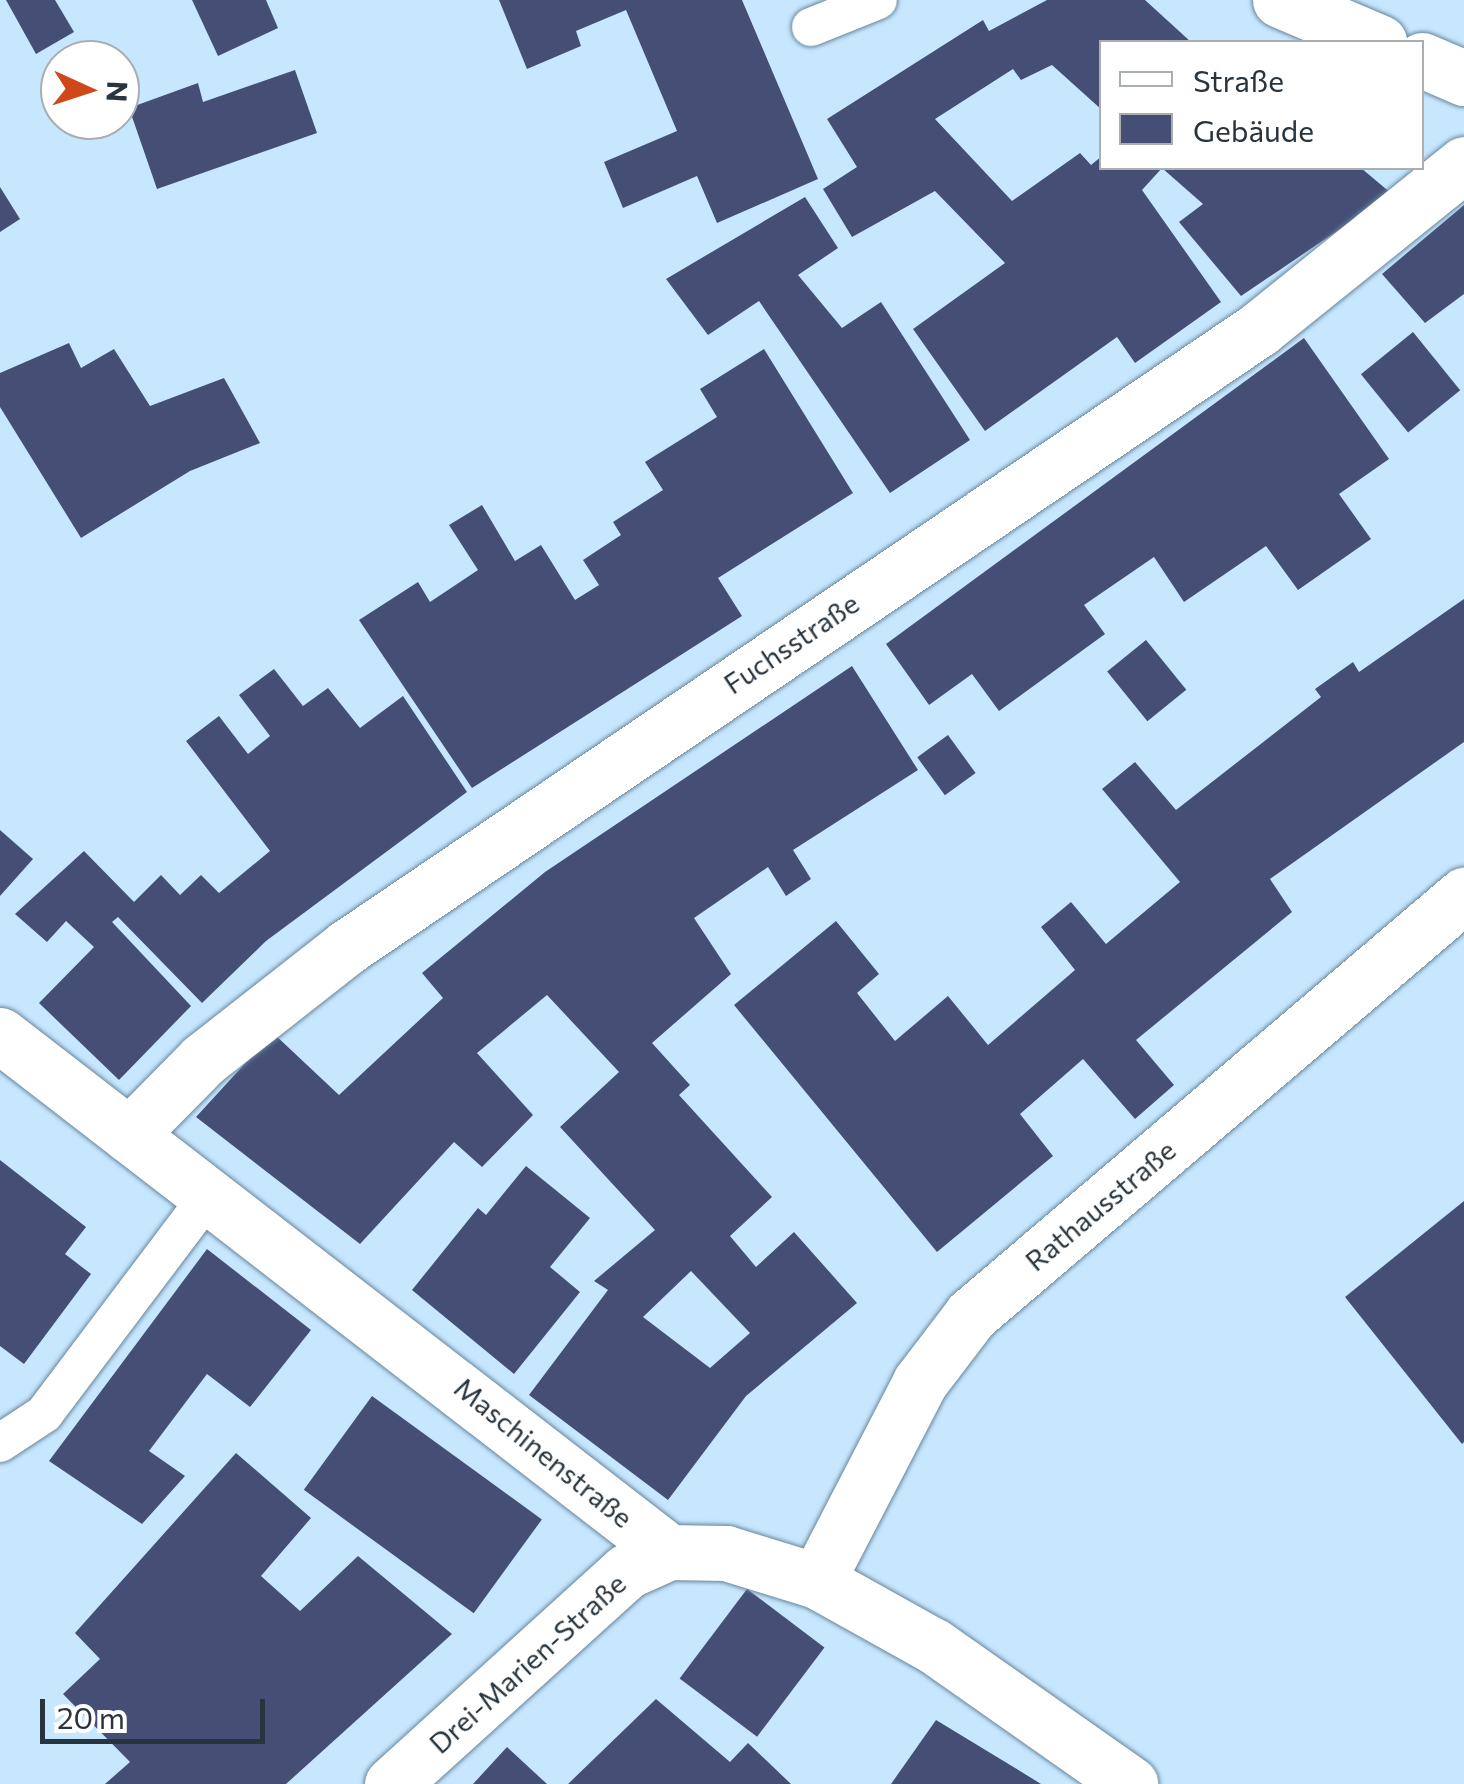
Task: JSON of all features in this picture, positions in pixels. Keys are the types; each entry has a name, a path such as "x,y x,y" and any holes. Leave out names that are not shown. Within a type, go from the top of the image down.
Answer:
{"street":[{"path":"1280,0 1374,40"},
{"path":"1424,61 1464,78"},
{"name":"Fuchsstraße","path":"129,1135 203,1060 347,946 1259,329 1464,164"},
{"name":"Rathausstraße","path":"817,1581 920,1382 972,1315 1464,895"},
{"name":"Maschinenstraße","path":"0,1035 669,1552"},
{"path":"669,1552 726,1553 817,1581 934,1646 1130,1784"},
{"name":"Drei-Marien-Straße","path":"392,1784 627,1572 669,1552"}],"lane":[{"path":"810,27 878,0"},
{"path":"0,1443 44,1414 208,1195"}],"building":[{"path":"6,0 55,0 74,32 60,40 40,40 40,52 36,54"},
{"path":"192,0 266,0 278,28 218,56"},
{"path":"499,0 742,0 818,179 717,223 697,176 623,208 604,162 677,131 626,10 576,31 581,46 527,69"},
{"path":"1047,0 1145,0 1189,40 1099,40 1099,107 1052,65 1021,80 1013,69 935,119 1012,201 1080,153 1091,165 1099,158 1099,170 1160,170 1142,190 1221,302 1135,363 1117,337 985,431 913,329 1005,263 935,191 852,237 823,189 857,167 827,119 983,20 989,31"},
{"path":"295,70 317,133 157,189 140,140 140,104 198,83 203,102"},
{"path":"1164,170 1363,170 1392,194 1241,296 1179,222 1203,204"},
{"path":"0,187 20,219 0,232"},
{"path":"805,197 838,248 798,275 842,328 881,302 970,440 890,493 759,301 708,335 666,279"},
{"path":"1464,205 1464,294 1425,323 1382,274"},
{"path":"1413,332 1460,390 1408,432 1361,374"},
{"path":"1304,338 1389,459 1339,494 1371,539 1298,590 1266,546 1184,602 1154,557 1084,605 1105,634 999,711 972,674 929,705 886,644"},
{"path":"69,343 81,368 114,349 150,406 224,378 260,443 190,471 81,538 0,407 0,373"},
{"path":"764,349 853,493 718,578 742,616 472,788 359,620 418,582 430,602 478,570 449,525 482,505 515,561 541,545 575,600 599,585 583,560 621,535 613,522 663,490 645,462 717,417 700,389"},
{"path":"1464,599 1464,742 1270,879 1292,912 1136,1040 1174,1085 1135,1119 1083,1059 1020,1114 1053,1156 937,1252 734,1005 836,921 879,974 857,993 895,1041 948,996 988,1045 1075,970 1041,927 1071,902 1106,944 1180,882 1102,789 1135,762 1176,810 1321,697 1315,689 1353,662 1359,672"},
{"path":"1146,640 1186,690 1147,721 1107,671"},
{"path":"852,666 918,770 793,850 811,879 786,896 768,867 694,918 731,974 652,1043 690,1085 679,1095 772,1197 730,1236 756,1267 794,1232 857,1303 746,1396 668,1500 529,1395 608,1290 594,1281 655,1230 560,1127 619,1072 547,995 477,1053 533,1115 482,1167 454,1142 360,1244 196,1117 273,1033 339,1095 443,998 422,973 545,872","holes":["691,1271 750,1333 710,1368 643,1317"]},
{"path":"274,669 303,706 328,688 360,728 403,696 467,792 266,941 202,1003 118,917 112,922 191,1006 119,1080 39,1003 94,947 66,921 47,942 15,914 84,851 134,902 161,875 180,895 201,875 219,893 270,851 186,741 219,716 248,754 270,736 239,695"},
{"path":"948,735 976,773 945,795 917,757"},
{"path":"0,830 33,859 0,896"},
{"path":"0,1160 86,1227 65,1254 91,1274 24,1364 0,1346"},
{"path":"526,1166 590,1218 550,1267 580,1292 514,1374 412,1290 478,1208 486,1215"},
{"path":"1464,1201 1464,1442 1462,1444 1345,1297"},
{"path":"207,1249 311,1330 250,1407 207,1374 149,1451 185,1476 142,1524 49,1461"},
{"path":"372,1396 542,1519 474,1613 304,1490"},
{"path":"236,1453 311,1518 261,1576 300,1611 358,1556 452,1634 286,1784 105,1784 130,1762 63,1694 100,1659 75,1633"},
{"path":"747,1589 824,1647 757,1737 680,1678"},
{"path":"656,1699 730,1762 748,1743 791,1784 568,1784"},
{"path":"936,1720 1020,1771 1041,1784 891,1784"},
{"path":"507,1747 547,1784 473,1784"}]}
